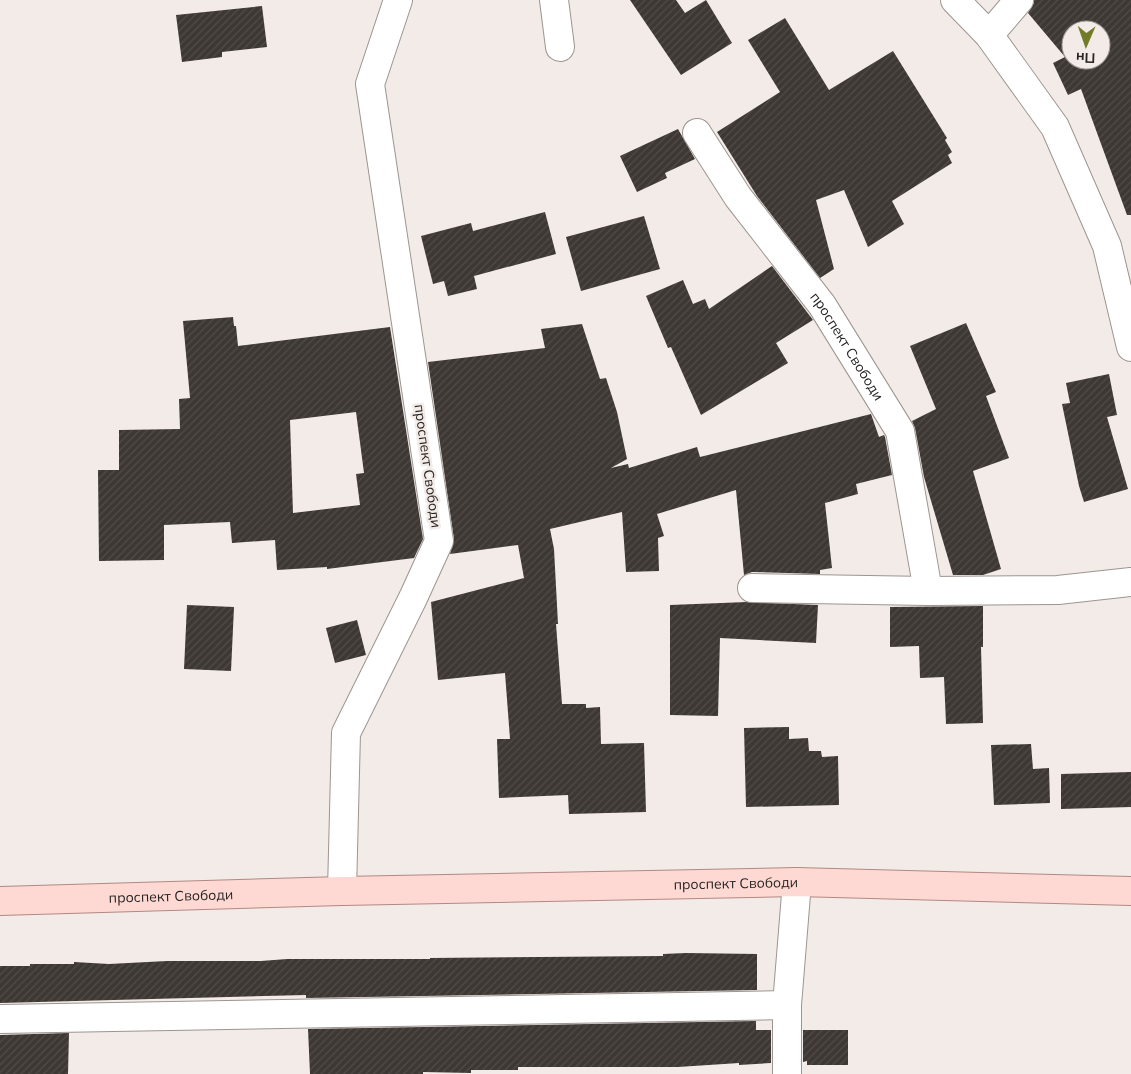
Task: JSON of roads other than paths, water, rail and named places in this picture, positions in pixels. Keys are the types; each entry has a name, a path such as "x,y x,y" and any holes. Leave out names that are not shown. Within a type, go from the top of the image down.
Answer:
{"main road":[{"name":"проспект Свободи","path":"0,901 342,891 796,882 1131,890"}],"street":[{"name":"проспект Свободи","path":"342,891 346,733 413,598 439,540 370,84 398,0"},
{"path":"554,0 560,47"},
{"path":"955,0 989,35 1055,127 1107,246 1131,347"},
{"path":"989,35 1019,0"},
{"name":"проспект Свободи","path":"697,133 738,197 822,305 900,431 928,591"},
{"path":"752,588 928,591 1058,590 1131,582"},
{"path":"787,1074 787,1006 796,882"},
{"path":"0,1018 787,1006"}]}
